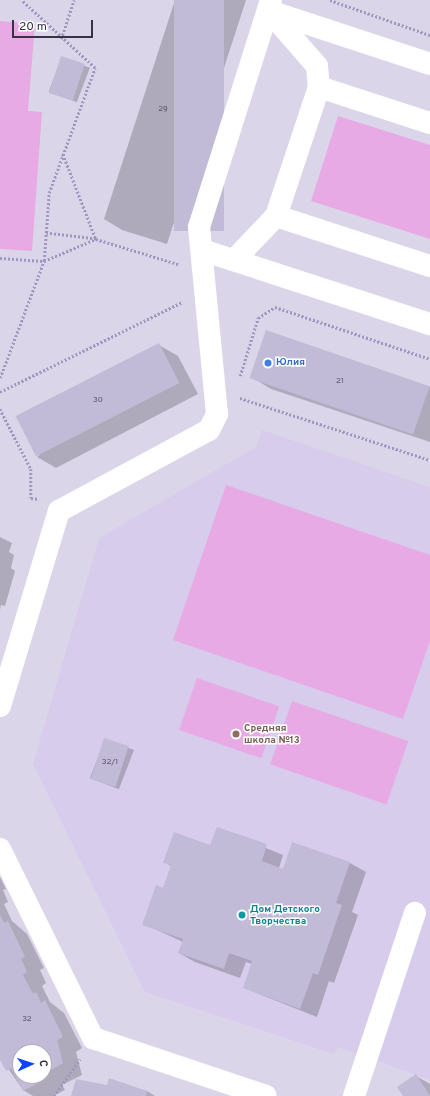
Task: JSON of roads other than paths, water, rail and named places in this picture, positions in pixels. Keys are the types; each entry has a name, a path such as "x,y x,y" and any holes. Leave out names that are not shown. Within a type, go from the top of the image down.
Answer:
{"lane":[{"path":"270,6 430,64"},
{"path":"234,260 276,216 319,87 317,66 270,6"},
{"path":"0,706 59,511 209,430 218,414 224,393 199,227 270,6"},
{"path":"319,87 430,123"},
{"path":"276,216 430,266"},
{"path":"202,250 430,324"},
{"path":"0,849 93,1038 266,1096"},
{"path":"354,1096 415,913"}],"place":[{"name":"Юлия","path":"268,363"},
{"name":"Средняя школа №13","path":"236,734"},
{"name":"Дом Детского Творчества","path":"242,915"}]}
